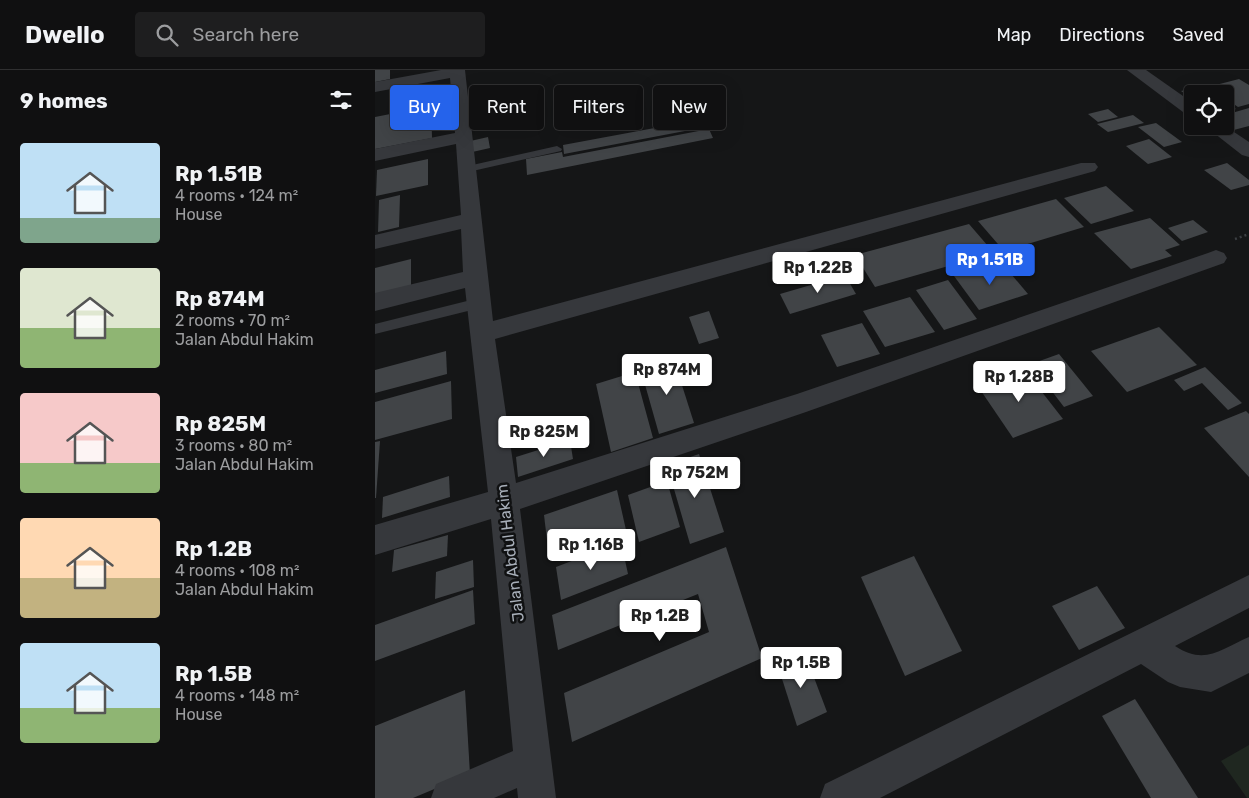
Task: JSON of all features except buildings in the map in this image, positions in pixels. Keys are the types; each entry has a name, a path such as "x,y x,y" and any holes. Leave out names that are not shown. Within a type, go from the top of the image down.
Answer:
{"street":[{"path":"1135,70 1184,105"},
{"path":"375,87 457,71"},
{"name":"Jalan Abdul Hakim","path":"457,71 462,137 468,169 470,220 477,290 504,502 537,798"},
{"path":"1227,135 1249,151"},
{"path":"375,155 462,137"},
{"path":"482,332 1088,167"},
{"path":"375,242 470,220"},
{"path":"375,540 504,502 918,364 1215,258"},
{"path":"375,302 477,290"},
{"path":"839,798 1249,591"},
{"path":"1142,644 1180,670 1211,674 1249,654"},
{"path":"450,798 533,761"}],"lane":[{"path":"468,169 557,149"},
{"path":"375,329 477,290"}],"path":[{"path":"1235,239 1249,234"}],"shaded area":[{"path":"1249,745 1249,798 1247,798 1221,761"}]}
